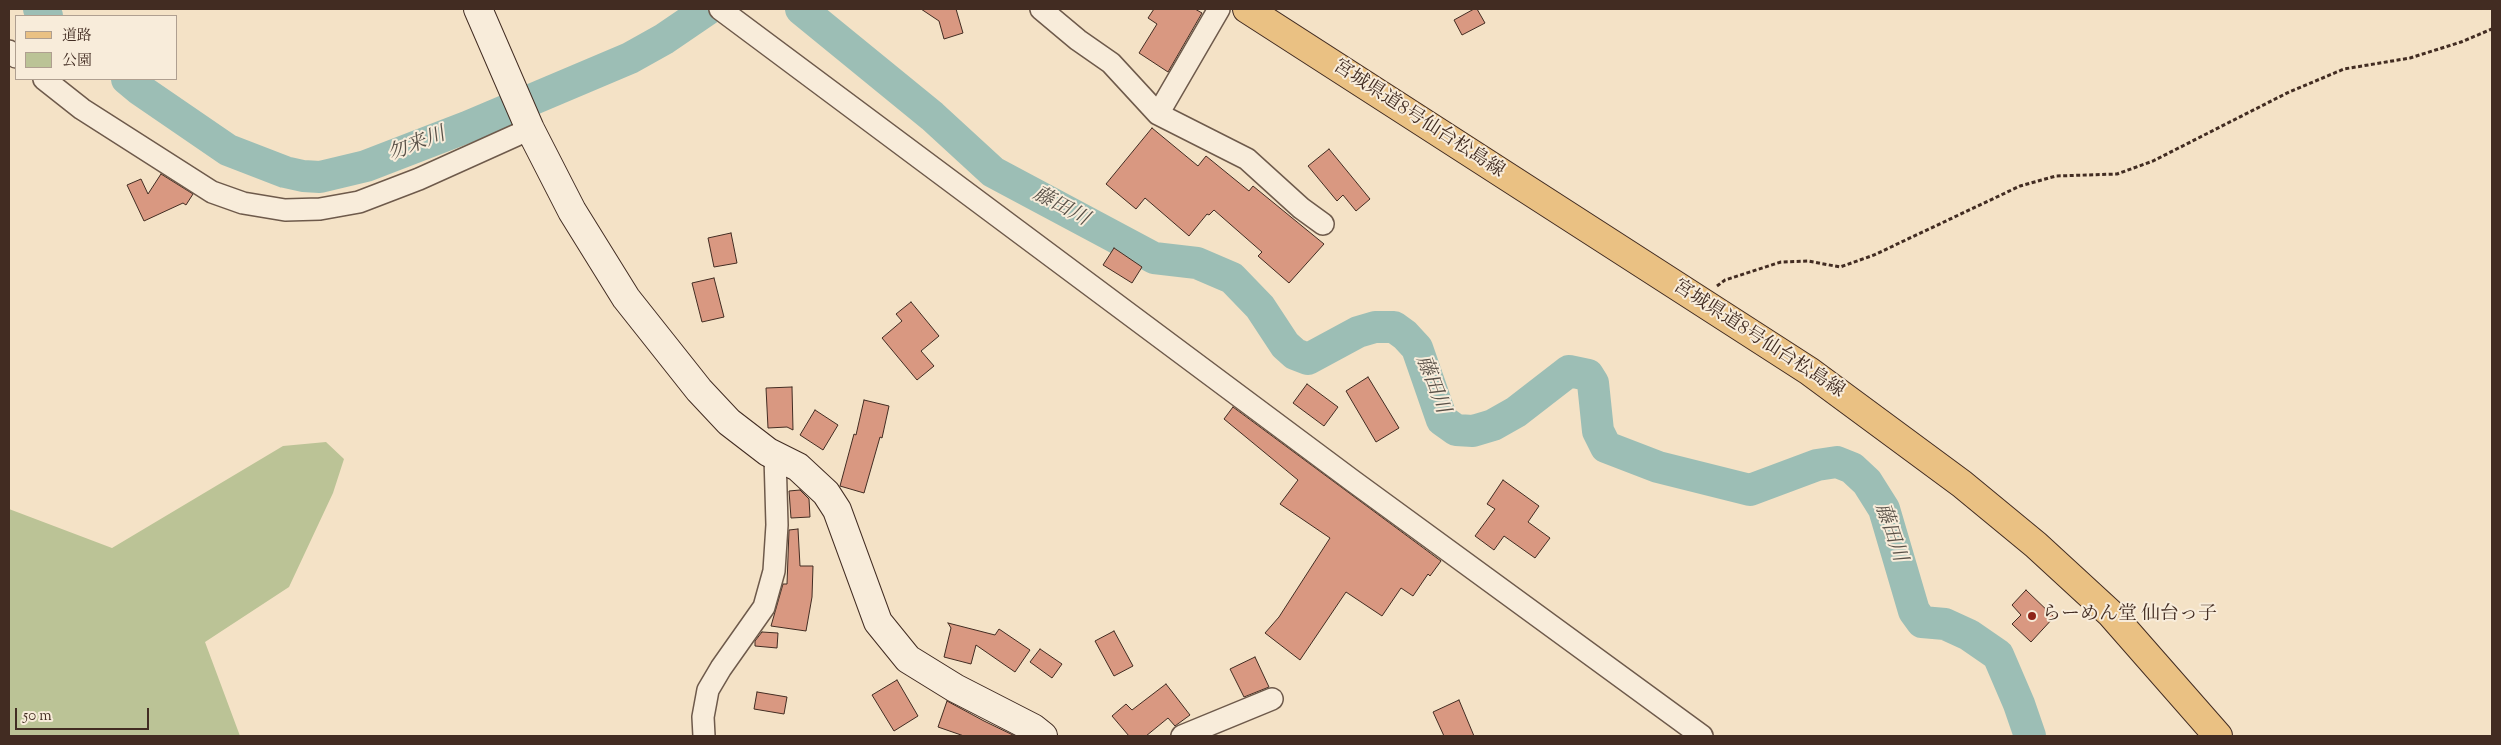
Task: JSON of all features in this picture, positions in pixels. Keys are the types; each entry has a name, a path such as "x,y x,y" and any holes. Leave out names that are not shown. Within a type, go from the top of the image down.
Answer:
{"main road":[{"name":"宮城県道8号仙台松島線","path":"1247,9 1809,371 1962,484 2036,545 2111,614 2218,736"}],"street":[{"path":"478,9 530,129 572,211 626,298 699,390 729,422 775,456 798,467 826,493 838,510 878,622 908,659 955,688 1033,728 1043,736"},
{"path":"1041,9 1078,40 1111,63 1158,114 1247,159 1301,208 1323,224"},
{"path":"1158,114 1219,9"},
{"path":"722,10 1345,475 1702,736"},
{"path":"45,80 82,108 212,192 243,203 285,210 320,209 359,202 419,180 530,129"},
{"path":"704,736 703,717 708,690 721,668 764,607 774,571 777,525 775,456"},
{"path":"1182,736 1272,699"}],"path":[{"path":"1716,286 1725,280 1781,262 1808,261 1840,267 1874,255 2020,186 2056,176 2116,174 2153,161 2273,100 2344,69 2410,58 2461,42 2492,29"}],"green space":[{"path":"326,442 344,459 333,493 289,587 205,642 240,736 9,736 9,509 112,548 283,446"}],"building":[{"path":"921,9 956,9 963,33 944,39 939,21"},
{"path":"1154,9 1195,9 1202,13 1168,72 1139,53 1157,24 1148,18"},
{"path":"1477,9 1485,23 1462,35 1454,20"},
{"path":"1152,128 1198,166 1206,156 1249,191 1253,186 1324,244 1289,283 1258,256 1262,252 1214,210 1209,215 1207,214 1189,236 1145,198 1136,209 1106,184"},
{"path":"1329,149 1370,199 1356,211 1343,195 1337,201 1308,166"},
{"path":"161,174 193,194 186,205 183,203 144,221 127,185 141,179 148,194"},
{"path":"731,233 737,263 714,267 708,238"},
{"path":"1114,248 1142,267 1132,283 1103,265"},
{"path":"714,278 724,317 702,322 692,283"},
{"path":"911,302 939,336 921,351 934,366 917,380 882,338 902,321 896,314"},
{"path":"1368,377 1399,428 1376,442 1346,391"},
{"path":"1307,384 1338,407 1324,426 1293,403"},
{"path":"792,387 793,430 787,427 768,428 766,388"},
{"path":"864,400 889,406 882,438 880,437 864,493 840,486 854,434 856,435"},
{"path":"1233,407 1441,561 1430,576 1428,574 1413,596 1401,588 1382,616 1346,592 1300,660 1265,633 1279,617 1330,538 1280,504 1298,480 1224,419"},
{"path":"815,410 838,425 823,450 800,435"},
{"path":"1503,480 1539,506 1528,522 1550,538 1535,558 1504,536 1494,550 1475,536 1495,509 1487,504"},
{"path":"800,490 809,499 810,517 791,518 789,491"},
{"path":"798,529 800,566 813,566 812,597 806,631 771,626 783,584 787,584 789,530"},
{"path":"2026,590 2054,617 2031,642 2012,624 2021,615 2012,605"},
{"path":"948,623 995,635 999,629 1030,650 1015,672 976,645 971,664 944,657 951,628"},
{"path":"1114,631 1133,666 1114,676 1095,641"},
{"path":"762,632 778,633 777,648 755,646 755,641"},
{"path":"1040,649 1062,664 1052,678 1030,662"},
{"path":"1255,657 1269,687 1244,697 1230,669"},
{"path":"897,680 918,716 894,731 872,695"},
{"path":"1166,684 1190,715 1175,726 1168,718 1146,736 1129,736 1112,716 1126,704 1132,710"},
{"path":"757,692 787,697 784,714 754,709"},
{"path":"1459,700 1474,736 1444,736 1433,712"},
{"path":"947,701 1015,736 964,736 938,727"}],"waterway":[{"name":"勿来川","path":"39,9 46,15"},
{"name":"勿来川","path":"128,80 228,150 285,172 320,177 366,166 467,127 630,58 664,39 708,9"},
{"name":"藤田川","path":"801,9 932,116 993,172 1154,258 1197,263 1232,278 1260,307 1285,345 1295,354 1308,359 1358,332 1375,327 1394,327 1405,335 1417,348 1442,420 1456,430 1473,431 1493,425 1516,412 1569,371 1588,375 1593,383 1598,431 1606,447 1658,467 1750,490 1817,465 1837,462 1852,468 1867,482 1884,509 1914,611 1922,622 1945,624 1969,635 1998,655 2019,704 2030,736"}],"place":[{"name":"らーめん堂 仙台っ子","path":"2032,616"}]}
